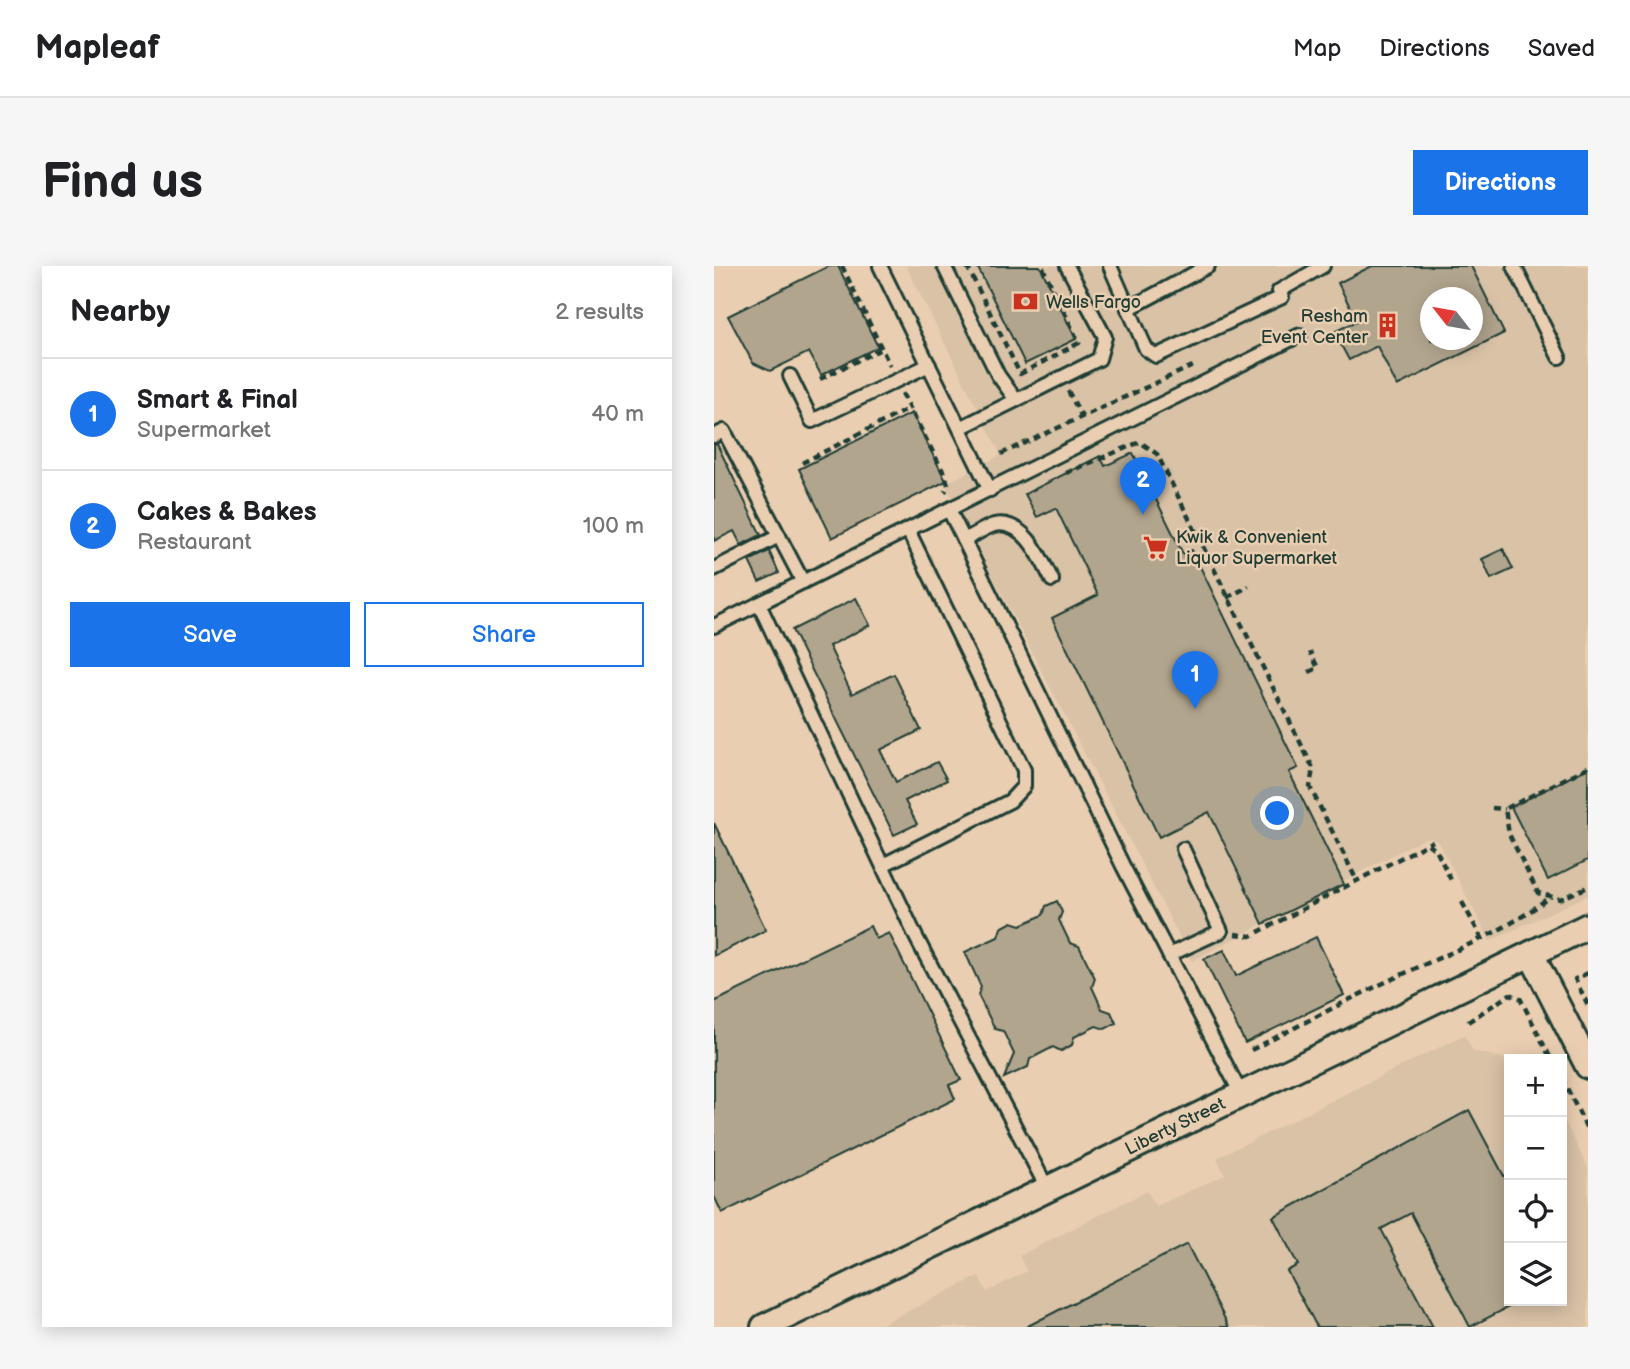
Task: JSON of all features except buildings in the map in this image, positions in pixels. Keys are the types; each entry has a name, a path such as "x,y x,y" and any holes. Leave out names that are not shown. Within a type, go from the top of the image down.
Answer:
{"street":[{"name":"Liberty Street","path":"764,1327 1588,926"},
{"path":"1531,954 1588,1066"}],"lane":[{"path":"880,266 990,489"},
{"path":"944,266 998,375 1016,400"},
{"path":"960,428 1099,359 1105,337 1067,266"},
{"path":"1110,266 1146,349 1156,356 1280,294 1323,266"},
{"path":"1128,309 1208,266"},
{"path":"1514,266 1559,357"},
{"path":"714,626 1300,335"},
{"path":"790,376 812,421 929,365"},
{"path":"714,436 723,431 803,582"},
{"path":"949,510 1169,956 1241,1094"},
{"path":"964,540 996,524 1009,527 1037,549 1052,580"},
{"path":"883,865 1010,801 1024,786 1024,770 908,530"},
{"path":"714,569 779,536"},
{"path":"760,604 916,937 1047,1188"},
{"path":"1169,956 1221,931 1183,849"}],"path":[{"path":"842,266 890,366"},
{"path":"967,266 1020,374 1079,343 1042,266"},
{"path":"820,379 881,349"},
{"path":"1000,454 1201,363"},
{"path":"1068,390 1082,417"},
{"path":"901,391 947,480 948,485 940,499"},
{"path":"802,463 910,408"},
{"path":"1054,478 1140,442 1157,454 1313,768 1310,787 1357,881"},
{"path":"1227,598 1249,586"},
{"path":"1309,672 1318,667 1310,652"},
{"path":"1492,808 1505,809 1588,768"},
{"path":"1505,809 1509,834 1538,892 1560,899 1588,887"},
{"path":"1251,936 1430,842 1451,880"},
{"path":"1251,1050 1359,994 1481,937 1536,908 1549,897"},
{"path":"1462,902 1481,937"},
{"path":"1471,942 1474,949"},
{"path":"1588,973 1575,979 1588,1005"},
{"path":"1468,1022 1510,995 1520,998 1548,1054"},
{"path":"1567,1088 1588,1131"}],"shaded area":[{"path":"906,266 1588,266 1588,895 1490,941 1439,843 1432,838 1425,838 1192,961 945,484 1001,455"},
{"path":"1464,1035 1473,1051 1504,1059 1504,1306 1567,1306 1567,1126 1588,1168 1588,1327 876,1327 979,1276 987,1292 1027,1271 1019,1256 1147,1191 1156,1206 1225,1175 1217,1158"}],"place":[{"name":"Wells Fargo","path":"1026,302"},
{"name":"Resham Event Center","path":"1388,326"},
{"name":"Cakes & Bakes","path":"1143,515"},
{"name":"Kwik & Convenient Liquor Supermarket","path":"1156,547"},
{"name":"Smart & Final","path":"1195,709"}]}
